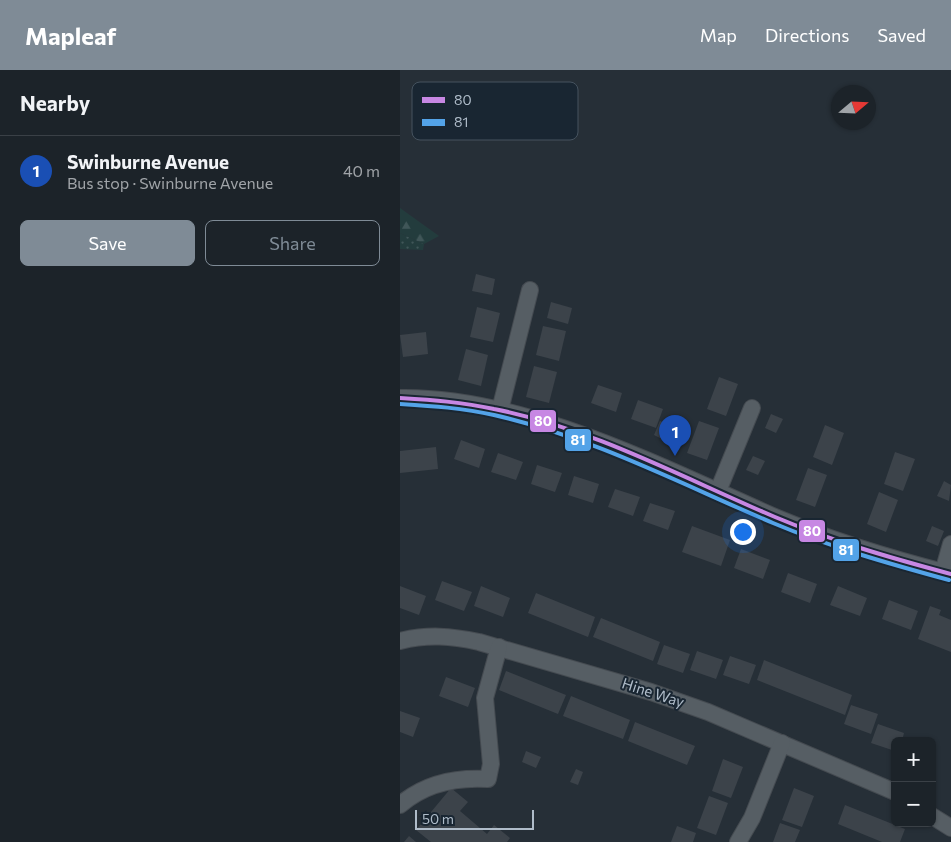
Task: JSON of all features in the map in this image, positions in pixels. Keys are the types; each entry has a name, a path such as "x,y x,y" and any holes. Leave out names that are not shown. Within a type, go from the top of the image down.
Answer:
{"street":[{"path":"500,410 530,290"},
{"path":"400,398 418,398 500,410 599,442 837,541 947,573 951,544"},
{"path":"718,491 752,408"},
{"name":"Hine Way","path":"400,641 426,636 451,636 499,647 651,692 782,742 891,790"},
{"path":"400,805 429,786 460,779 488,779 492,764 485,698 499,647"},
{"path":"738,842 752,818 782,742"},
{"path":"936,819 951,828"}],"green space":[{"path":"400,208 439,236 424,244 400,233"},
{"path":"400,233 424,244 423,250 400,249"}],"building":[{"path":"476,274 495,279 492,295 472,291"},
{"path":"551,302 572,308 568,324 547,318"},
{"path":"477,307 500,313 493,342 470,337"},
{"path":"543,326 566,331 559,361 536,355"},
{"path":"426,332 428,354 403,357 400,335"},
{"path":"466,349 488,355 481,386 458,380"},
{"path":"534,366 557,372 549,403 526,397"},
{"path":"719,377 738,384 726,416 707,409"},
{"path":"598,385 622,393 616,412 591,403"},
{"path":"638,400 663,409 656,428 631,419"},
{"path":"771,414 783,419 776,433 765,428"},
{"path":"660,421 672,426 666,441 654,435"},
{"path":"699,421 719,428 707,460 687,453"},
{"path":"825,425 844,433 832,465 813,457"},
{"path":"461,440 485,449 479,468 454,459"},
{"path":"436,447 438,469 400,473 400,451"},
{"path":"895,452 915,459 903,491 884,484"},
{"path":"498,453 523,462 516,480 491,472"},
{"path":"753,456 765,461 758,475 746,470"},
{"path":"537,465 562,473 555,492 531,484"},
{"path":"808,468 827,475 815,507 796,500"},
{"path":"574,476 599,484 593,503 568,495"},
{"path":"944,481 951,485 949,501 937,496"},
{"path":"615,489 640,497 633,516 608,507"},
{"path":"879,492 898,500 886,532 867,524"},
{"path":"650,503 675,511 668,530 643,521"},
{"path":"692,526 730,540 721,566 682,552"},
{"path":"932,526 944,531 938,546 926,541"},
{"path":"741,549 770,560 763,579 734,568"},
{"path":"788,573 817,584 810,603 781,592"},
{"path":"442,581 472,592 464,611 435,600"},
{"path":"400,586 426,596 419,615 400,608"},
{"path":"481,586 510,598 503,617 474,606"},
{"path":"838,586 867,598 860,616 830,605"},
{"path":"536,593 595,617 588,637 528,613"},
{"path":"889,600 918,611 911,630 882,619"},
{"path":"930,606 941,610 939,615 951,620 951,652 918,639"},
{"path":"601,618 660,642 653,661 593,637"},
{"path":"664,645 690,654 683,673 657,664"},
{"path":"697,651 723,660 716,679 690,670"},
{"path":"730,656 756,665 749,684 723,675"},
{"path":"764,660 852,695 845,715 757,680"},
{"path":"506,671 566,695 558,714 499,690"},
{"path":"446,677 475,688 468,707 439,696"},
{"path":"571,696 630,720 623,739 563,716"},
{"path":"851,705 878,714 871,734 844,724"},
{"path":"400,711 420,718 413,737 400,732"},
{"path":"635,722 695,746 687,765 628,741"},
{"path":"878,724 904,733 903,737 891,737 891,750 871,743"},
{"path":"526,751 541,757 536,768 522,762"},
{"path":"723,759 743,767 731,798 712,791"},
{"path":"576,769 583,772 578,785 570,782"},
{"path":"451,788 468,802 460,811 487,834 494,825 510,838 507,842 431,842 416,830"},
{"path":"794,788 814,796 802,827 782,820"},
{"path":"709,796 728,803 716,835 697,828"},
{"path":"845,805 891,823 891,827 905,829 900,842 882,842 838,824"},
{"path":"780,823 800,830 795,842 773,842"},
{"path":"677,826 696,833 693,842 671,842"},
{"path":"409,836 416,842 404,842"}],"transit line":[{"name":"80","path":"400,398 482,407 530,417 566,428 602,441 796,526 906,562 951,574"},
{"name":"81","path":"400,404 482,413 530,424 636,463 816,540 949,580"}],"place":[{"name":"Swinburne Avenue","path":"675,456"}]}
